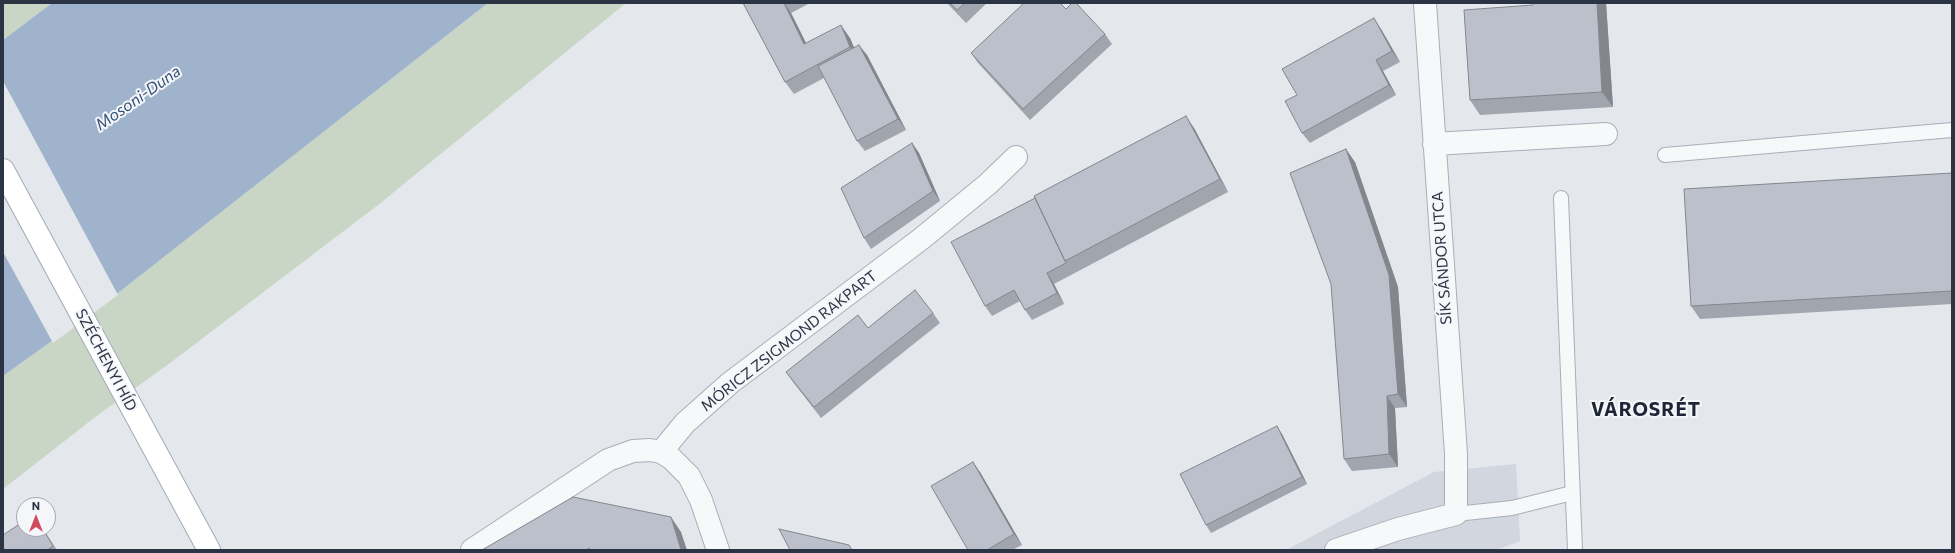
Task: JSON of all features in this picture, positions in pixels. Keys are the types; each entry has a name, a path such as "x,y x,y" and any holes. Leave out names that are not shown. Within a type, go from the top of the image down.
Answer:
{"main road":[{"name":"SZÉCHENYI HÍD","path":"3,170 209,550"}],"street":[{"name":"SÍK SÁNDOR UTCA","path":"1425,3 1456,454 1456,514"},
{"path":"1434,144 1606,134"},
{"name":"MÓRICZ ZSIGMOND RAKPART","path":"661,452 686,423 724,388 927,234 988,184 1016,156"},
{"path":"472,550 608,460 633,451 650,450 661,452 681,466 696,486 718,550"},
{"path":"1336,550 1398,529 1456,514"}],"lane":[{"path":"1665,155 1952,130"},
{"path":"1561,198 1575,550"},
{"path":"1456,514 1512,508 1572,493"}],"shaded area":[{"path":"1516,464 1520,541 1496,550 1286,550 1434,472"}],"green space":[{"path":"3,3 52,3 3,40"},
{"path":"488,3 626,3 378,205 174,360 94,418 3,489 3,376 109,300"}],"water":[{"name":"Mosoni-Duna","path":"52,3 488,3 109,300 3,376 3,40"}],"pier":[{"path":"3,81 118,295 53,343 3,252"}],"building":[{"path":"743,3 784,3 804,44 841,25 850,47 785,82"},
{"path":"950,3 965,3 957,10"},
{"path":"1024,3 1060,3 1066,9 1072,3 1076,3 1105,34 1023,109 971,53"},
{"path":"1533,3 1597,3 1602,92 1470,100 1464,10 1533,5"},
{"path":"1374,18 1392,51 1376,60 1389,85 1302,133 1285,101 1297,95 1282,69"},
{"path":"859,45 898,119 857,141 818,66"},
{"path":"1186,116 1220,179 1065,261 1034,196"},
{"path":"912,143 933,191 864,238 841,188"},
{"path":"1346,149 1389,275 1398,394 1387,396 1389,454 1344,459 1331,284 1290,173"},
{"path":"1952,173 1952,291 1691,306 1684,189"},
{"path":"1035,198 1066,263 1047,273 1057,293 1025,310 1014,290 985,306 951,242"},
{"path":"915,290 933,313 814,407 786,372 858,315 868,328"},
{"path":"1277,426 1302,477 1206,525 1180,474"},
{"path":"973,462 1014,534 987,550 968,550 931,486"},
{"path":"573,497 671,517 681,550 590,550 589,548 586,550 482,550"},
{"path":"16,526 16,537 48,537 53,546 47,550 5,550 3,547 3,535"},
{"path":"779,529 849,545 852,550 790,550"}],"district":[{"name":"VÁROSRÉT","path":"1646,410"}]}
